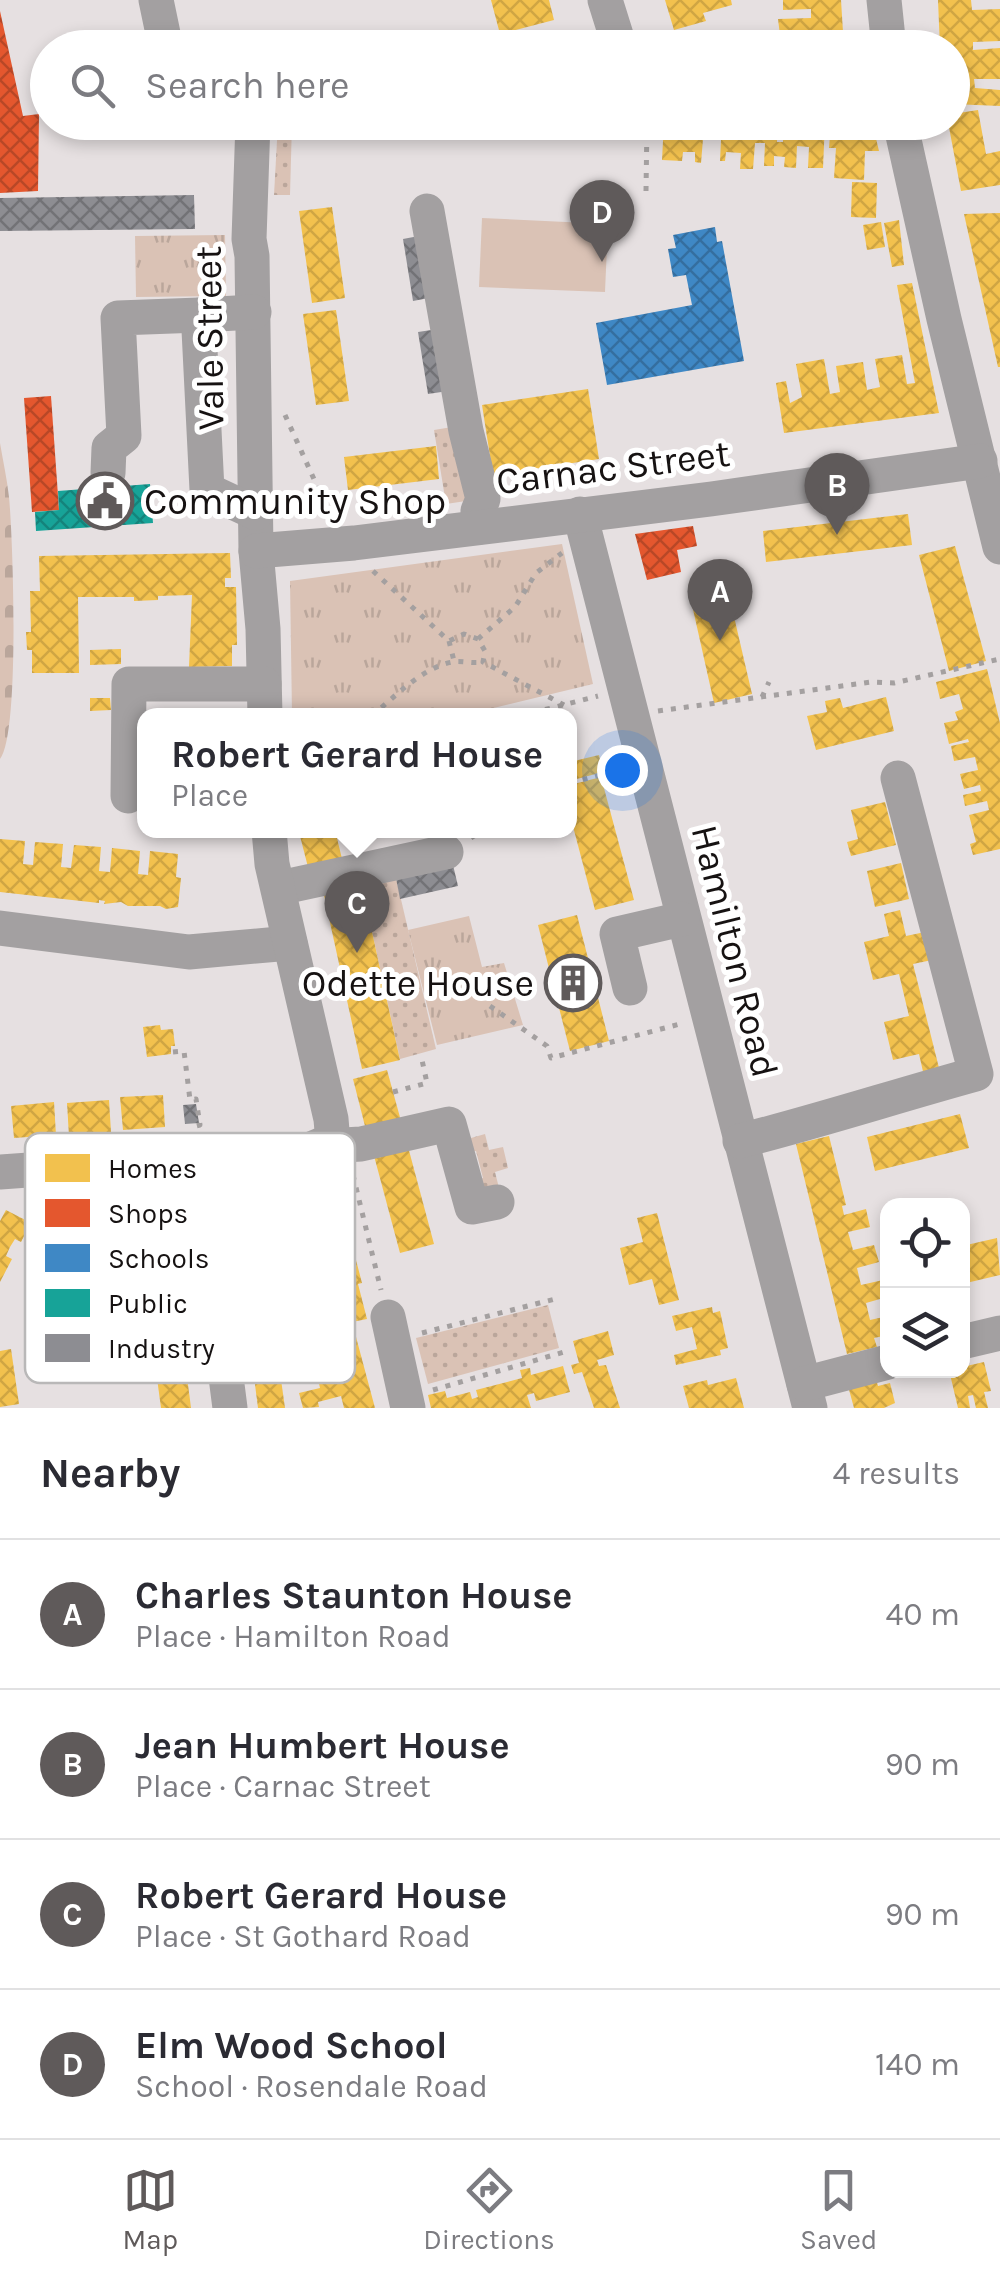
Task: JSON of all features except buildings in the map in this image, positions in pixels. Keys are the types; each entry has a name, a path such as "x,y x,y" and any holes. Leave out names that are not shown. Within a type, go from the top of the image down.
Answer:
{"street":[{"path":"156,0 162,30"},
{"path":"605,0 614,30"},
{"path":"884,0 887,30"},
{"name":"Vale Street","path":"252,140 248,239 254,312 256,551 264,699"},
{"path":"904,140 1000,547"},
{"path":"426,211 466,431 483,499 478,511 480,527"},
{"path":"108,472 110,448 124,436 118,318 200,322 254,312"},
{"path":"200,322 207,490 256,513"},
{"name":"Carnac Street","path":"256,551 355,553 480,527 980,462"},
{"name":"Hamilton Road","path":"580,514 618,704 682,919 807,1396"},
{"path":"128,796 129,684 264,699"},
{"path":"740,1141 976,1074 898,778"},
{"path":"270,838 272,864 335,1133"},
{"path":"279,888 446,852"},
{"path":"630,988 617,934 682,919"},
{"path":"0,928 189,952 290,943"},
{"path":"355,1144 449,1124 472,1208 497,1202"},
{"path":"0,1172 25,1169"},
{"path":"388,1318 407,1400"},
{"path":"970,1340 1000,1333"},
{"path":"807,1396 880,1365"},
{"path":"227,1383 230,1408"}],"path":[{"path":"646,191 647,140"},
{"path":"252,395 276,394 355,553 449,641 454,661"},
{"path":"478,639 516,607 536,573 569,549"},
{"path":"449,641 464,634 478,639 485,651 483,662"},
{"path":"552,708 762,697 871,682 894,683 1000,660"},
{"path":"382,708 426,674 454,661 483,662 564,705"},
{"path":"762,697 770,682"},
{"path":"577,781 624,767"},
{"path":"490,1006 547,1046 550,1058 707,1016"},
{"path":"173,1052 184,1051 190,1100 196,1099 200,1125 195,1126 196,1133"},
{"path":"393,1092 427,1084 422,1060"},
{"path":"355,1202 388,1318"},
{"path":"420,1334 555,1299"},
{"path":"407,1400 439,1386 564,1352"}],"green space":[{"path":"277,140 292,140 290,195 274,195"},
{"path":"482,218 608,224 605,292 479,287"},
{"path":"225,235 226,296 136,297 135,236"},
{"path":"452,427 466,501 446,504 434,430"},
{"path":"0,443 11,519 14,634 10,713 0,759"},
{"path":"562,544 593,684 494,708 292,708 290,581"},
{"path":"396,878 436,1049 400,1059 362,886"},
{"path":"469,916 482,967 504,963 523,1025 437,1045 408,930"},
{"path":"485,1134 489,1150 503,1147 508,1168 495,1172 499,1188 486,1191 477,1180 483,1178 476,1151 470,1152 471,1138"},
{"path":"548,1305 559,1348 428,1384 416,1338"}],"place":[{"name":"Elm Wood School","path":"602,262"},
{"name":"Community Shop","path":"105,501"},
{"name":"Jean Humbert House","path":"837,535"},
{"name":"Charles Staunton House","path":"720,641"},
{"name":"Robert Gerard House","path":"357,953"},
{"name":"Odette House","path":"573,983"}]}
